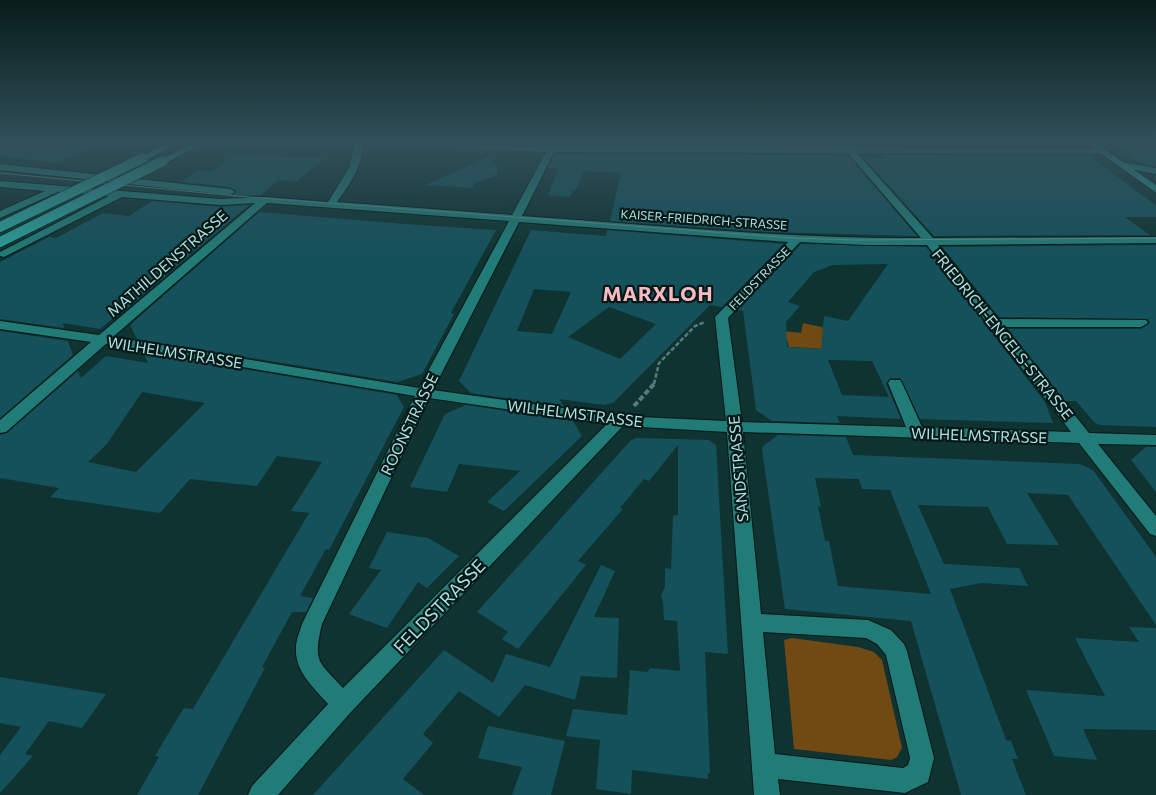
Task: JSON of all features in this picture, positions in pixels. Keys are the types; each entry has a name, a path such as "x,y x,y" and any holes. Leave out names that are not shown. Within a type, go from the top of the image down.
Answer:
{"highway":[{"path":"0,227 96,181"},
{"path":"0,242 123,181"}],"main road":[{"path":"1145,181 1156,189"}],"street":[{"name":"KAISER-FRIEDRICH-STRASSE","path":"131,181 232,192 251,199"},
{"path":"331,204 347,181"},
{"name":"ROONSTRASSE","path":"343,704 311,670 306,648 312,624 424,393 535,181"},
{"name":"FRIEDRICH-ENGELS-STRASSE","path":"877,181 929,241 1156,529"},
{"name":"KAISER-FRIEDRICH-STRASSE","path":"0,184 220,202 251,199 331,204 797,239 929,241 1156,240"},
{"path":"0,215 57,188"},
{"path":"1,254 120,194"},
{"name":"MATHILDENSTRASSE","path":"0,428 265,200"},
{"name":"FELDSTRASSE","path":"721,317 797,239"},
{"name":"SANDSTRASSE","path":"721,317 734,427 767,795"},
{"path":"994,323 1142,323"},
{"name":"WILHELMSTRASSE","path":"0,325 104,340 424,393 619,421 734,427 1156,440"},
{"path":"895,383 917,433"},
{"name":"FELDSTRASSE","path":"262,795 343,704 619,421"},
{"path":"752,622 868,629 884,637 896,650 922,758 919,773 905,782 764,765"}],"path":[{"path":"619,421 655,383 659,363 695,326 721,317"}],"shaded area":[{"path":"803,323 861,336 846,350 789,347 784,331 801,333"},
{"path":"792,638 858,647 874,652 882,660 902,748 897,757 891,760 794,749 784,640"}],"building":[{"path":"277,181 261,195 231,197 237,191 230,187 181,182"},
{"path":"435,181 480,181 475,183 472,188 426,185"},
{"path":"553,181 580,181 570,197 548,195"},
{"path":"619,181 870,181 917,236 771,232 610,221"},
{"path":"885,181 1123,181 1156,205 1156,217 1125,217 1150,235 934,236"},
{"path":"152,201 220,207 249,205 123,312 123,310 100,329 63,323 64,328 0,319 0,262 49,237 56,238 103,213 129,216"},
{"path":"259,212 496,230 451,313 454,314 422,374 397,382 137,339 130,325"},
{"path":"531,230 606,236 607,230 784,244 722,307 710,305 613,403 604,405 559,399 564,406 471,393 459,381","holes":["534,289 571,292 552,334 517,331","609,307 656,324 620,359 568,337"]},
{"path":"801,244 926,247 1045,402 1053,423 920,419 900,378 890,378 886,384 901,419 837,416 840,423 772,421 756,410 743,311 738,310","holes":["888,264 848,321 824,316 821,349 787,347 786,322 800,306 788,302 814,272 833,265","828,360 872,361 889,397 842,395"]},
{"path":"1156,245 1156,427 1100,425 1095,423 1076,401 1065,401 1008,329 1141,329 1150,323 1148,319 999,317 942,247"},
{"path":"0,331 68,341 73,355 0,418"},
{"path":"143,352 397,395 404,407 329,550 326,549 300,596 313,598 306,612 292,612 262,667 265,668 198,795 137,795 159,757 155,756 174,724 184,708 193,709 309,513 291,511 322,462 277,456 257,486 190,479 160,513 50,497 59,488 0,478 0,435 7,433 78,371 81,378 106,356 148,363","holes":["142,392 205,403 136,472 88,462 107,444"]},
{"path":"466,405 573,421 582,436 504,511 487,502 520,471 459,464 447,492 410,487 445,414"},
{"path":"778,435 846,437 853,455 1080,464 1093,470 1156,557 1156,625 1068,495 1027,493 1059,545 1007,544 988,507 918,505 944,564 1019,568 1028,586 981,583 950,589 1006,740 1011,741 1018,759 1012,759 1026,795 961,795 911,621 785,609 762,450 763,446","holes":["815,478 859,479 862,489 890,490 931,594 838,586 829,541 825,541"]},
{"path":"637,438 709,440 716,445 728,654 705,652 710,773 708,773 708,779 632,770 631,794 596,789 600,740 566,736 573,709 627,715 630,670 647,672 650,668 680,671 677,621 664,620 661,596 665,586 665,568 671,569 673,516 678,515 678,445 649,481 644,479 620,508 623,509 578,561 586,565 518,649 502,639 508,632 477,612 631,440"},
{"path":"1146,447 1156,447 1156,492 1131,460"},
{"path":"387,532 428,538 459,556 427,588 418,582 387,628 349,614 381,570 369,568"},
{"path":"601,565 615,571 594,617 619,618 617,678 581,676 575,700 525,685 499,717 459,691 423,734 433,743 403,779 424,795 313,795 444,650 493,683 506,654 550,667"},
{"path":"1129,627 1156,628 1156,730 1083,729 1097,760 1054,756 1026,690 1105,696 1075,638 1139,642"},
{"path":"0,677 106,694 82,728 49,721 25,754 33,756 0,793 0,755 21,727 0,723"},
{"path":"488,726 565,741 551,795 512,795 522,767 478,758"}],"tram line":[{"path":"83,181 247,197 793,238 855,240 1156,238"},
{"path":"1141,181 1156,192"}],"district":[{"name":"MARXLOH","path":"658,293"}]}
